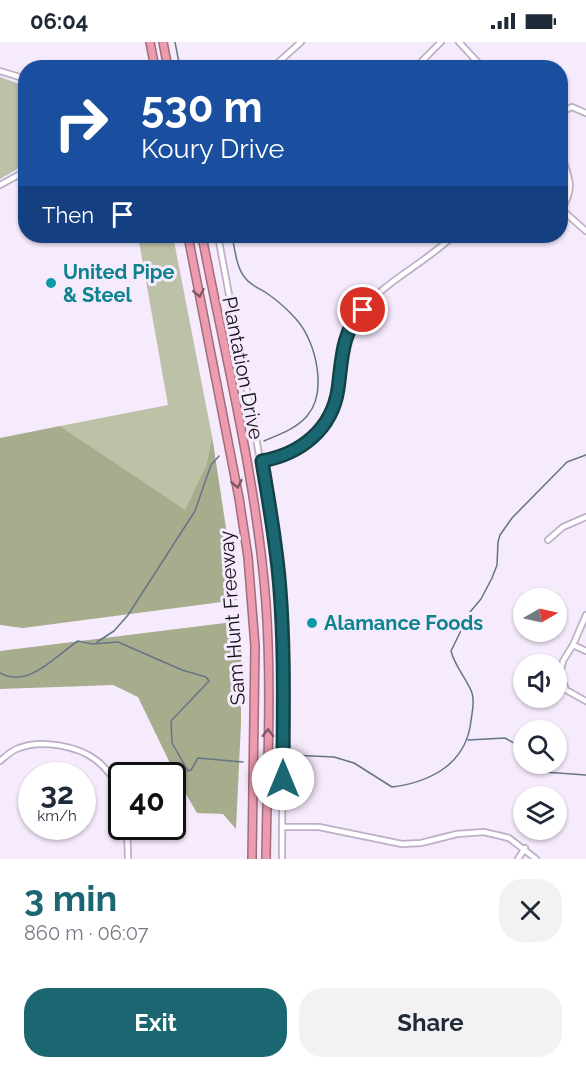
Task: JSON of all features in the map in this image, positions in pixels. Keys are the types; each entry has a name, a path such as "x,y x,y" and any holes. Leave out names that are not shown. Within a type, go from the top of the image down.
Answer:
{"highway":[{"path":"150,42 153,60"},
{"path":"163,42 166,60"},
{"name":"Sam Hunt Freeway","path":"189,243 237,487 248,557 255,646 251,859"},
{"name":"Sam Hunt Freeway","path":"203,243 248,471 263,574 268,661 267,859"}],"street":[{"path":"281,60 301,42"},
{"path":"423,60 441,42"},
{"path":"459,42 476,60"},
{"path":"0,71 18,77"},
{"path":"568,108 572,107 586,113"},
{"path":"568,173 571,189 568,200"},
{"path":"0,185 18,175"},
{"path":"568,216 586,231"},
{"name":"Plantation Drive","path":"219,243 276,545 284,674 282,859"},
{"path":"262,461 288,455 318,433 332,412 338,387 342,350 350,328 359,314 376,295 446,243"},
{"path":"548,540 563,527 586,517"},
{"path":"586,615 573,645 562,661 560,674 566,690 586,702"},
{"path":"573,645 586,651"},
{"path":"0,761 18,748 29,745 72,748 89,755 108,771"},
{"path":"282,827 319,827 402,844 421,843 457,834 484,832 509,838 525,848 536,859"},
{"path":"127,840 128,859"},
{"path":"519,859 525,848"}],"green space":[{"path":"0,77 18,83 18,169 0,179"},
{"path":"139,243 174,243 212,436 206,466 185,511 60,426 168,405"},
{"path":"60,426 185,510 206,466 212,436 237,600 23,628 0,625 0,438"},
{"path":"241,621 241,723 236,829 223,814 197,813 186,794 186,762 169,762 138,697 113,685 0,689 0,651"}],"waterway":[{"path":"175,42 178,60"},
{"path":"233,243 236,258 246,279 279,303 303,328 314,353 317,367 317,394 307,416 292,428 264,441"},
{"path":"289,755 334,757 354,763 392,787 420,781 444,768 454,759 468,736 473,700 470,688 451,651 470,612 481,599 492,578 497,565 500,535 512,518 567,462 586,455"},
{"path":"97,642 114,631 128,615 195,511 211,465 219,456"},
{"path":"0,673 11,677 32,674 78,641 92,644 118,642 182,670 206,677 209,681 171,721 172,743 188,771 198,758 243,762"},
{"path":"468,740 505,738 513,743"},
{"path":"567,774 586,775"}],"place":[{"name":"United Pipe & Steel","path":"51,283"},
{"name":"Alamance Foods","path":"312,623"}],"route":[{"path":"283,779 284,674 280,589 276,545 262,461 288,455 309,441 326,422 336,400 342,350 350,328 363,310"}]}
